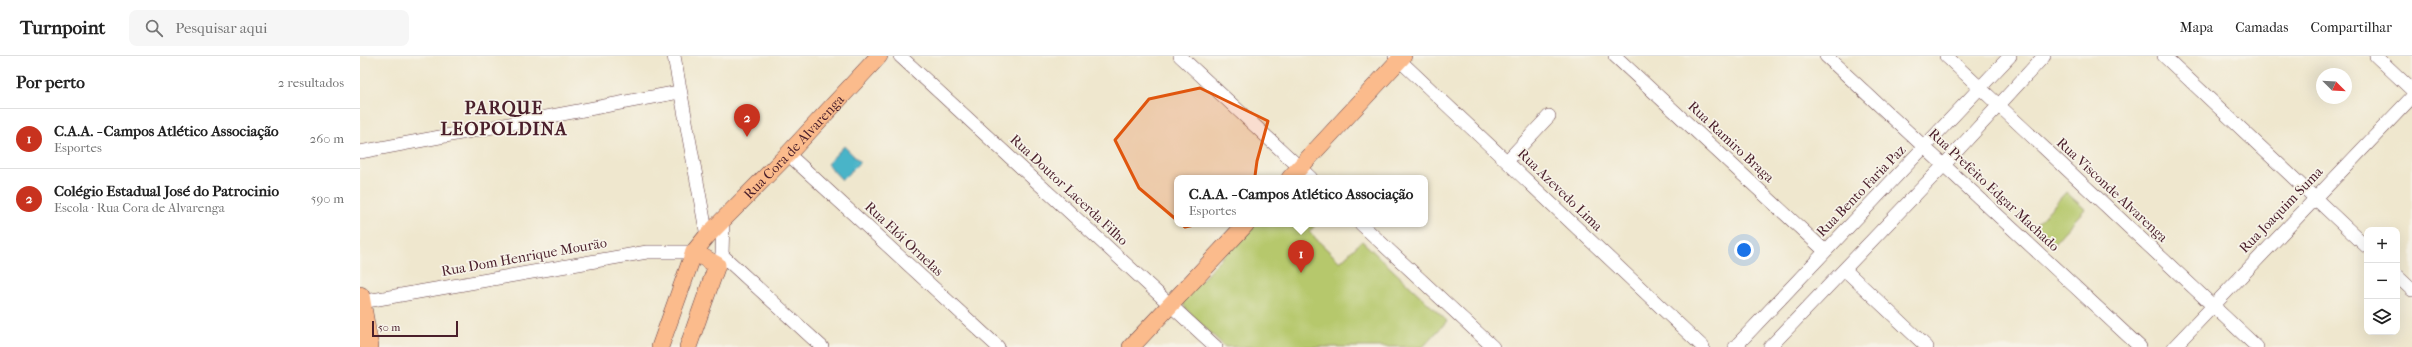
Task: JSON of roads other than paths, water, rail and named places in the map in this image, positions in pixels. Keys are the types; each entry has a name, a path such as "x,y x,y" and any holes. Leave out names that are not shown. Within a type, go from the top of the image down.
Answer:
{"highway":[{"path":"360,299 369,347"}],"main road":[{"name":"Rua Cora de Alvarenga","path":"660,347 694,252 723,219 788,154 879,56"},
{"path":"1300,174 1400,57"},
{"path":"1131,347 1243,227"},
{"path":"688,347 720,260 694,252"}],"street":[{"path":"674,56 707,236"},
{"name":"Rua Doutor Lacerda Filho","path":"900,56 1216,347"},
{"path":"1180,56 1300,174"},
{"name":"Rua Ramiro Braga","path":"1615,56 1825,251"},
{"name":"Rua Prefeito Edgar Machado","path":"1826,56 2140,347"},
{"name":"Rua Visconde Alvarenga","path":"1946,56 2257,347"},
{"name":"Rua Bento Faria Paz","path":"1735,347 1925,148 2010,56"},
{"path":"1770,347 1943,166 2044,56"},
{"path":"2164,56 2364,244"},
{"path":"2376,56 2412,90"},
{"name":"Rua Azevedo Lima","path":"1400,57 1702,347"},
{"path":"360,152 680,92"},
{"name":"Rua Joaquim Suma","path":"2174,347 2412,97"},
{"path":"1507,161 1549,116"},
{"name":"Rua Elói Ornelas","path":"788,154 998,347"},
{"path":"723,219 720,260 822,347"},
{"path":"1364,227 1493,347"},
{"name":"Rua Dom Henrique Mourão","path":"360,299 647,252 694,252"},
{"path":"1845,270 1927,347"},
{"path":"2400,279 2412,290"}],"water":[{"path":"844,146 860,162 842,180 827,164"}],"place":[{"name":"Colégio Estadual José do Patrocinio","path":"747,137"},
{"name":"C.A.A. - Campos Atlético Associação","path":"1301,273"}],"district":[{"name":"PARQUE LEOPOLDINA","path":"504,118"}]}
